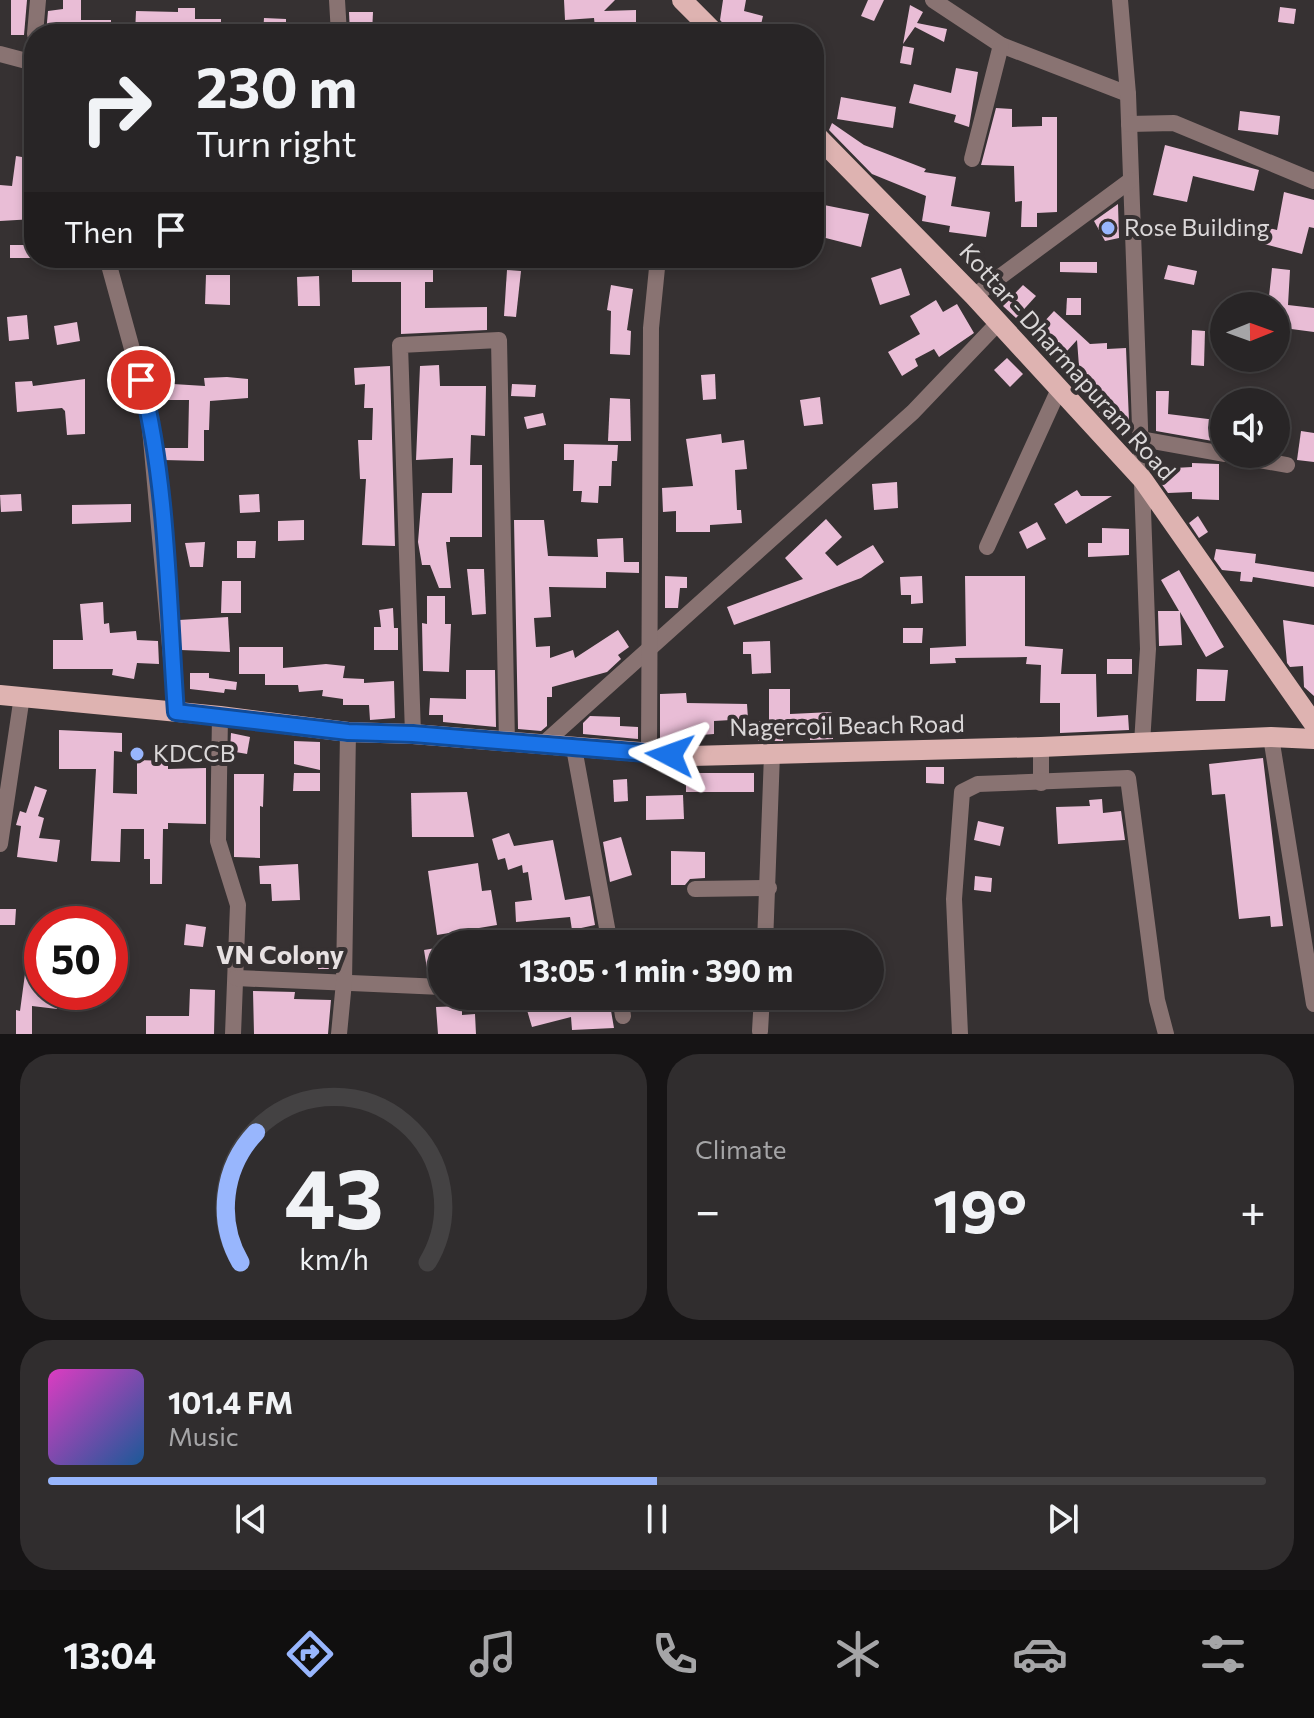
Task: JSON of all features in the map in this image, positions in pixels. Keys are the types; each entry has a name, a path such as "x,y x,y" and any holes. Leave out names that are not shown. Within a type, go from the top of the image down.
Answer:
{"main road":[{"path":"685,2 707,24"},
{"name":"Kottar - Dharmapuram Road","path":"824,143 974,296 1143,480 1314,724"},
{"name":"Nagercoil Beach Road","path":"0,695 348,732 413,734 649,753 772,754 1271,737 1314,739"}],"street":[{"path":"35,24 38,0"},
{"path":"337,0 338,24"},
{"path":"933,0 1001,45 1128,94"},
{"path":"1120,0 1128,94 1143,480 1148,649 1142,743"},
{"path":"972,159 1001,45"},
{"path":"0,54 24,60"},
{"path":"1129,124 1174,123 1314,181"},
{"path":"974,296 1131,180"},
{"path":"110,268 148,407 176,712"},
{"path":"649,753 651,328 657,268"},
{"path":"541,746 913,412 998,323"},
{"path":"413,734 400,345 499,340 507,743"},
{"path":"987,547 1059,389"},
{"path":"1141,439 1210,451"},
{"path":"0,844 22,696"},
{"path":"220,716 218,841 238,905 233,1034"},
{"path":"339,1034 344,982 348,732"},
{"path":"1271,737 1314,1004"},
{"path":"1041,747 1041,783"},
{"path":"574,748 607,930"},
{"path":"766,930 772,754"},
{"path":"960,1034 954,899 962,792 978,784 1128,778 1157,1000 1166,1034"},
{"path":"695,889 769,888"},
{"path":"236,978 428,986"},
{"path":"622,1010 623,1016"},
{"path":"760,1031 761,1010"}],"building":[{"path":"11,0 27,0 24,35 11,35"},
{"path":"63,0 81,0 81,20 111,20 111,24 47,24 48,11 63,9"},
{"path":"564,0 615,0 604,11 636,10 636,23 595,24 594,18 565,20"},
{"path":"723,0 746,0 744,11 763,16 761,24 724,24 720,20"},
{"path":"868,0 884,0 874,21 861,16"},
{"path":"910,5 923,12 917,23 947,29 944,42 915,27 903,44"},
{"path":"1280,7 1296,9 1294,24 1278,22"},
{"path":"178,8 195,8 195,19 221,19 221,24 135,24 136,11 178,12"},
{"path":"349,12 373,12 372,24 350,24"},
{"path":"264,18 286,19 286,24 264,24"},
{"path":"903,46 914,48 911,65 900,63"},
{"path":"956,68 978,72 969,127 954,122 956,115 909,103 914,84 951,93"},
{"path":"841,97 896,107 893,128 837,119"},
{"path":"996,108 1012,109 1012,127 1042,126 1042,117 1057,117 1057,212 1037,213 1037,227 1021,227 1022,201 1015,202 1014,166 981,165"},
{"path":"1240,111 1280,116 1278,135 1238,130"},
{"path":"832,123 864,145 926,169 924,172 956,177 951,206 990,212 986,237 949,232 950,226 922,221 926,196 872,174 829,130"},
{"path":"24,141 24,220 0,221 0,185 12,186 16,156 22,157"},
{"path":"1165,145 1259,170 1254,191 1193,176 1187,202 1153,195"},
{"path":"1284,192 1314,200 1314,228 1309,227 1302,254 1264,244 1269,228 1277,230"},
{"name":"Rose Building","path":"1118,204 1119,238 1105,241 1094,221"},
{"path":"824,205 869,214 861,247 824,238"},
{"path":"10,245 24,245 24,258 10,258"},
{"path":"1060,262 1097,262 1097,273 1060,272"},
{"path":"1168,265 1197,271 1194,285 1164,279"},
{"path":"352,268 433,268 433,282 425,282 425,308 487,307 487,330 401,334 401,282 352,282"},
{"path":"901,268 910,295 880,305 871,278"},
{"path":"1272,268 1290,270 1289,292 1269,292"},
{"path":"507,270 521,271 516,317 504,316"},
{"path":"206,275 230,275 230,305 205,304"},
{"path":"319,276 320,306 298,306 297,277"},
{"path":"611,285 633,289 627,330 631,331 630,355 610,354 611,311 607,310"},
{"path":"1023,285 1036,296 1016,318 1003,306"},
{"path":"1067,298 1081,298 1081,315 1066,315"},
{"path":"936,300 943,312 957,304 974,333 939,357 934,349 915,359 918,366 902,376 888,352 920,334 910,316"},
{"path":"1290,305 1314,308 1314,332 1290,329"},
{"path":"1054,311 1090,344 1107,343 1107,349 1126,348 1129,421 1106,420 1099,412 1099,395 1081,393 1077,340 1057,362 1030,337"},
{"path":"27,315 29,339 9,341 7,317"},
{"path":"77,322 80,341 57,345 54,326"},
{"path":"1192,330 1205,331 1204,366 1191,365"},
{"path":"1007,358 1023,374 1010,387 994,370"},
{"path":"439,365 440,386 486,386 485,436 471,435 470,465 482,465 482,537 450,537 450,542 446,542 451,588 439,588 430,565 422,565 418,542 422,493 452,493 453,458 416,460 420,366"},
{"path":"390,366 395,546 362,545 366,479 360,479 358,440 372,440 373,408 364,408 365,384 355,385 354,368"},
{"path":"715,374 716,399 703,400 701,375"},
{"path":"173,378 173,384 205,386 204,378 248,379 248,398 210,401 209,430 204,430 204,461 164,460 163,448 188,448 189,400 157,400 152,380"},
{"path":"85,379 85,434 67,435 65,411 62,408 17,412 15,382 32,381 33,386"},
{"path":"512,384 536,385 535,397 511,396"},
{"path":"1156,391 1169,391 1168,414 1210,419 1210,441 1156,431"},
{"path":"820,397 823,424 804,426 800,400"},
{"path":"610,398 630,399 631,441 608,441"},
{"path":"543,413 546,425 527,429 524,417"},
{"path":"1301,431 1314,433 1314,462 1297,460"},
{"path":"721,434 722,443 744,440 747,469 735,470 737,510 741,510 742,523 710,525 710,532 676,532 676,511 663,512 662,488 693,486 686,439"},
{"path":"564,444 618,445 617,461 612,461 611,486 599,486 598,503 581,502 582,491 573,491 574,460 564,460"},
{"path":"1192,463 1210,464 1210,468 1219,468 1219,500 1192,499 1192,492 1168,493 1158,479 1157,469 1192,467"},
{"path":"897,482 898,508 874,510 872,484"},
{"path":"1077,490 1081,496 1112,496 1066,524 1054,504"},
{"path":"21,494 22,511 1,512 0,495"},
{"path":"259,494 260,512 240,513 239,495"},
{"path":"131,504 131,522 72,524 72,505"},
{"path":"1198,516 1208,532 1199,538 1189,523"},
{"path":"826,519 842,537 825,553 837,566 873,545 884,562 861,578 734,625 727,607 803,579 785,558"},
{"path":"304,520 304,540 278,541 278,521"},
{"path":"514,520 544,520 548,556 598,557 597,539 623,538 624,562 639,562 639,573 606,572 606,588 549,587 551,617 534,618 536,647 550,646 550,658 573,650 575,658 618,630 629,647 618,655 621,659 607,672 552,687 552,697 547,697 547,726 541,731 518,729"},
{"path":"1037,522 1046,539 1027,549 1019,532"},
{"path":"1102,528 1129,529 1129,555 1088,557 1088,543 1102,543"},
{"path":"237,541 256,541 255,558 237,558"},
{"path":"205,542 203,567 190,567 185,543"},
{"path":"1216,549 1256,554 1255,563 1314,572 1314,587 1253,577 1252,582 1240,581 1241,572 1222,570 1214,559"},
{"path":"467,569 484,569 486,614 472,615"},
{"path":"1179,570 1224,647 1206,657 1180,612 1182,645 1159,646 1158,611 1179,611 1161,580"},
{"path":"665,576 687,577 687,588 680,588 678,608 665,608"},
{"path":"922,576 923,603 911,604 911,595 901,595 900,577"},
{"path":"965,576 1025,576 1025,646 1063,649 1061,674 1096,674 1097,717 1128,715 1129,730 1060,733 1060,703 1040,703 1041,665 1026,664 1027,657 955,658 956,663 930,664 930,648 966,646"},
{"path":"222,581 241,581 241,613 221,613"},
{"path":"427,596 445,596 445,624 451,624 449,672 423,671 422,623 427,624"},
{"path":"103,602 104,624 109,623 110,633 136,631 137,640 158,641 159,664 137,663 134,679 112,675 113,669 53,669 53,640 83,640 80,604"},
{"path":"393,608 394,628 398,628 398,650 374,650 374,627 381,627 379,610"},
{"path":"228,617 230,652 181,650 179,620"},
{"path":"1283,620 1314,625 1314,696 1304,687 1303,666 1290,667 1287,663"},
{"path":"903,628 923,628 922,643 903,643"},
{"path":"770,641 771,673 752,674 751,654 743,654 743,642"},
{"path":"239,647 283,647 283,668 326,664 345,666 343,678 364,679 364,683 394,681 395,718 370,720 369,705 343,705 343,699 322,696 323,690 299,692 298,685 265,685 265,674 239,674"},
{"path":"1107,659 1132,659 1132,674 1107,674"},
{"path":"1197,669 1228,670 1225,701 1196,701"},
{"path":"466,670 495,670 496,727 443,722 443,715 429,715 430,698 466,699"},
{"path":"190,673 209,673 209,678 237,682 236,690 225,689 224,693 190,689"},
{"path":"769,689 790,689 790,714 832,712 833,739 810,740 810,727 783,727 783,741 758,741 758,721 769,721"},
{"path":"686,693 687,703 747,704 748,719 714,721 714,734 687,736 687,743 660,741 660,694"},
{"path":"590,716 620,717 620,726 638,727 638,739 583,734 583,723"},
{"path":"59,730 122,733 122,752 114,751 113,793 137,794 137,760 168,761 168,769 206,768 206,824 168,823 168,829 163,829 162,884 150,884 150,859 144,859 144,829 121,829 120,862 91,861 96,769 59,769"},
{"path":"231,733 250,737 247,754 230,751"},
{"path":"294,741 320,742 320,770 294,764"},
{"path":"1263,758 1283,926 1271,927 1270,916 1239,919 1225,794 1212,795 1209,764"},
{"path":"926,767 944,767 944,784 926,783"},
{"path":"294,773 320,773 320,791 293,791"},
{"path":"686,773 754,773 754,792 686,792"},
{"path":"234,774 264,774 263,807 260,806 260,858 234,857"},
{"path":"627,779 628,801 614,802 613,780"},
{"path":"35,786 47,790 38,816 44,818 39,838 60,840 57,862 17,857 21,826 16,825 20,811 26,813"},
{"path":"467,792 474,837 412,837 411,793"},
{"path":"683,795 684,819 646,820 646,796"},
{"path":"1102,799 1103,813 1121,811 1125,840 1058,844 1056,807 1090,806 1089,800"},
{"path":"978,821 1004,827 1000,846 974,840"},
{"path":"509,833 514,846 553,840 565,900 590,896 595,925 572,930 570,917 516,922 515,902 532,900 528,872 523,873 522,865 508,870 505,858 498,860 492,839"},
{"path":"621,837 632,875 610,882 603,842"},
{"path":"671,851 705,852 705,878 690,879 685,885 671,885"},
{"path":"478,863 482,891 491,890 497,925 467,930 436,930 428,871"},
{"path":"298,864 300,900 272,901 271,884 260,884 259,866"},
{"path":"975,876 992,878 991,892 974,890"},
{"path":"0,909 16,909 15,925 0,925"},
{"path":"186,924 206,927 203,947 184,945"},
{"path":"319,949 334,949 333,969 318,969"},
{"path":"428,949 428,975 424,950"},
{"path":"24,981 24,1010 32,1010 32,1034 16,1034 16,1010 20,1011"},
{"path":"190,989 215,990 214,1034 146,1034 146,1016 189,1016"},
{"path":"253,991 295,992 294,999 331,1000 328,1034 254,1034"},
{"path":"436,1010 462,1010 462,1015 475,1014 476,1034 438,1034"},
{"path":"527,1010 611,1010 614,1028 572,1030 571,1017 532,1027"}],"place":[{"name":"Rose Building","path":"1108,228"},
{"name":"KDCCB","path":"137,754"}],"district":[{"name":"VN Colony","path":"280,955"}],"route":[{"path":"141,380 148,407 161,523 176,712 348,732 413,734 670,755"}]}
